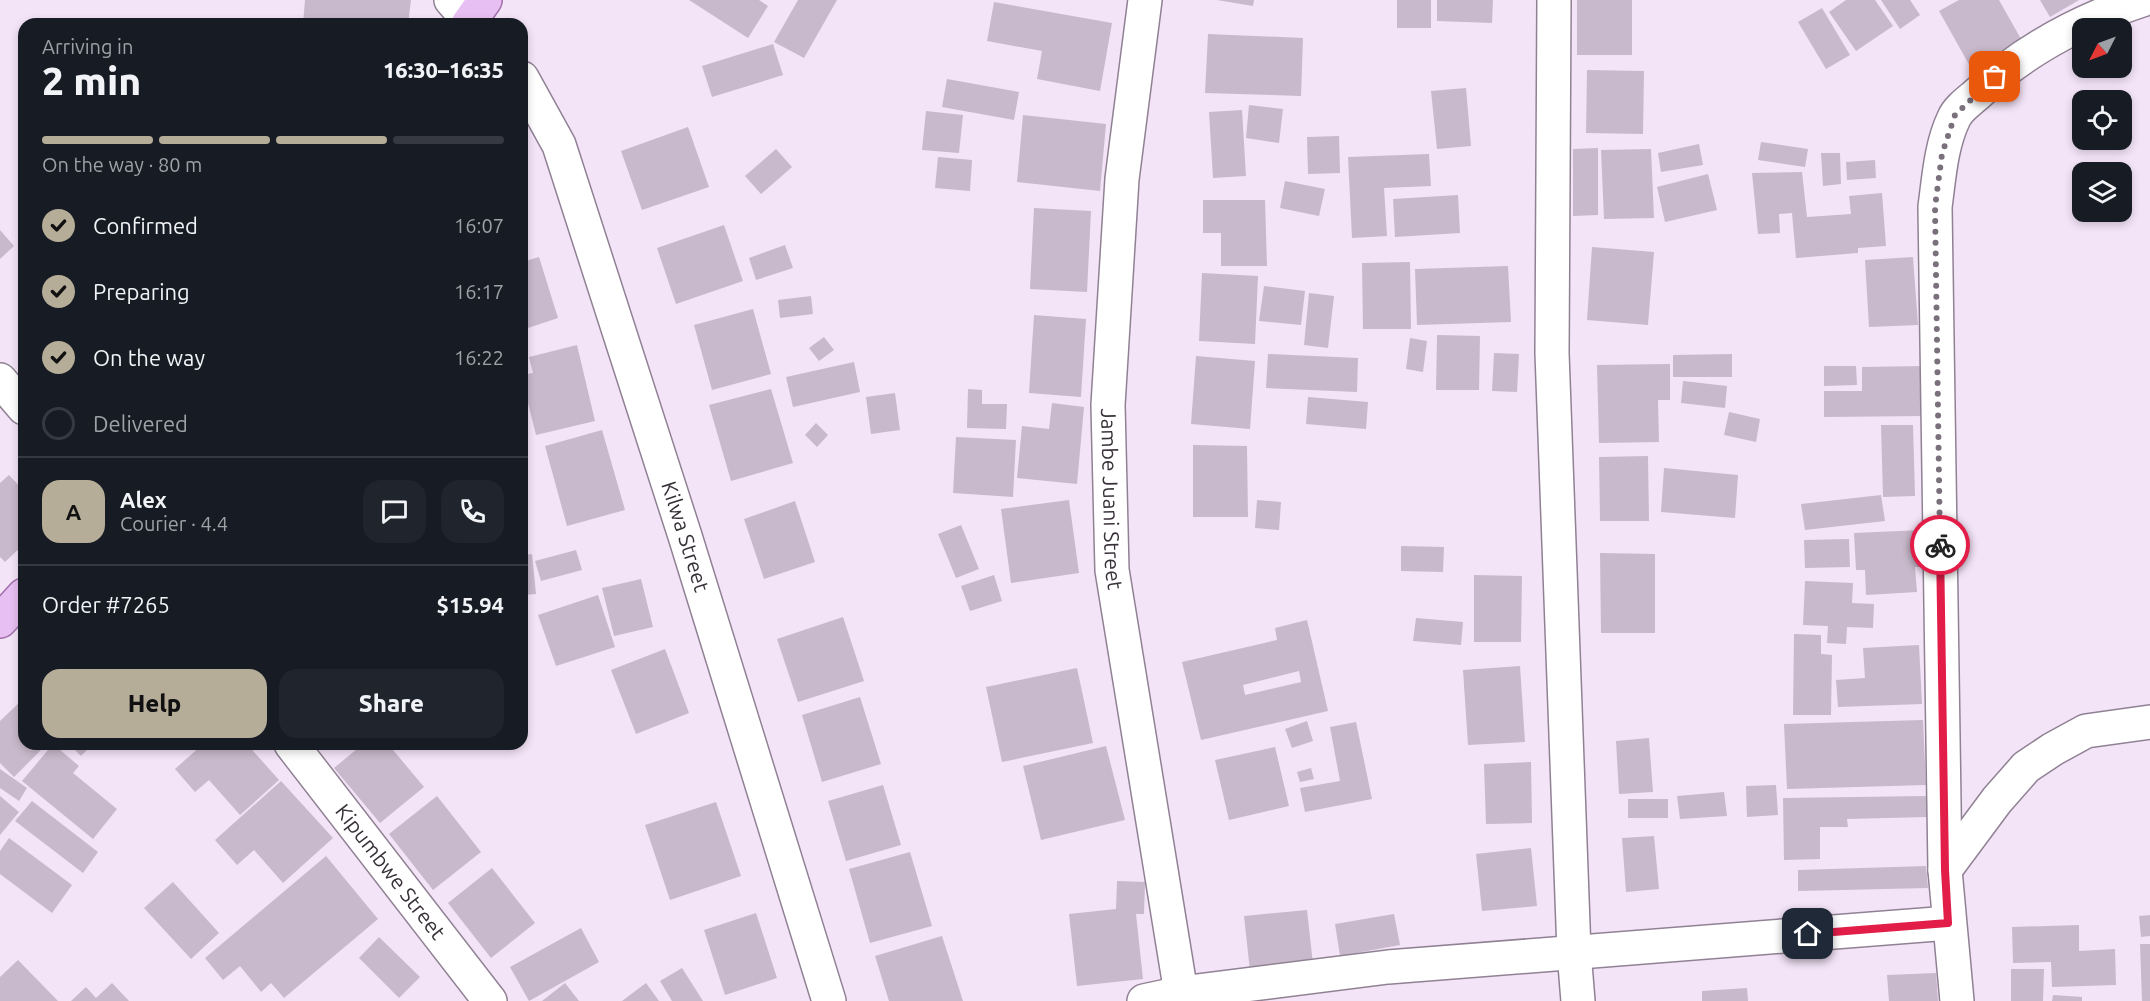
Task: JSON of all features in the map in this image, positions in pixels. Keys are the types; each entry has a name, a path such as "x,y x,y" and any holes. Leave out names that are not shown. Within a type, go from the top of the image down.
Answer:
{"main road":[{"path":"0,621 18,602"}],"street":[{"name":"Jambe Juani Street","path":"1145,0 1122,179 1108,405 1112,570 1181,993"},
{"path":"1554,0 1552,353 1574,952 1578,1001"},
{"path":"1957,1001 1948,923 1945,870 1935,207 1942,154 1955,115 1995,77 2044,44 2105,12 2142,0"},
{"name":"Kilwa Street","path":"528,89 563,156 685,536 829,1001"},
{"path":"0,380 18,401"},
{"path":"1945,870 1997,800 2026,767 2053,748 2086,731 2150,722"},
{"name":"Kipumbwe Street","path":"296,750 490,1001"},
{"path":"1144,1001 1181,993 1388,967 1948,923"}],"building":[{"path":"305,0 411,0 409,18 304,18"},
{"path":"689,0 759,0 768,6 748,38"},
{"path":"798,0 837,0 804,58 774,42"},
{"path":"1217,0 1254,0 1253,6"},
{"path":"1397,0 1431,0 1431,28 1397,28"},
{"path":"1437,0 1493,0 1492,23 1437,21"},
{"path":"1577,0 1632,0 1632,55 1577,55"},
{"path":"1846,0 1875,0 1893,26 1856,51 1829,12"},
{"path":"1881,0 1910,0 1920,15 1900,29"},
{"path":"1959,0 1999,0 2021,39 1971,68 1939,11"},
{"path":"2040,0 2079,0 2050,17"},
{"path":"994,2 1112,23 1100,91 1037,79 1042,51 987,41"},
{"path":"1822,8 1850,55 1826,69 1798,22"},
{"path":"1208,34 1303,38 1301,96 1205,93"},
{"path":"773,44 783,75 712,97 702,66"},
{"path":"1587,70 1644,71 1643,134 1586,133"},
{"path":"947,79 1019,92 1014,120 942,107"},
{"path":"1466,88 1471,146 1437,149 1431,91"},
{"path":"1249,105 1283,109 1279,143 1246,138"},
{"path":"1242,110 1246,176 1213,178 1209,112"},
{"path":"926,111 963,115 959,153 922,150"},
{"path":"1023,115 1106,124 1100,191 1017,182"},
{"path":"688,127 709,187 642,210 621,151"},
{"path":"1339,136 1340,173 1308,174 1307,137"},
{"path":"1761,142 1808,149 1805,167 1758,160"},
{"path":"1699,144 1703,165 1661,172 1658,153"},
{"path":"1598,148 1598,215 1573,216 1573,149"},
{"path":"776,149 792,167 761,194 745,176"},
{"path":"1651,149 1654,218 1604,219 1601,150"},
{"path":"1821,153 1840,153 1841,184 1823,186"},
{"path":"1429,154 1431,186 1384,188 1387,236 1352,238 1348,157"},
{"path":"938,157 972,160 970,191 935,188"},
{"path":"1875,160 1876,178 1847,180 1846,162"},
{"path":"1802,172 1807,217 1851,214 1849,196 1882,193 1886,246 1858,248 1858,253 1796,258 1792,213 1779,214 1780,233 1758,234 1752,173"},
{"path":"1708,174 1717,210 1665,222 1657,187"},
{"path":"1285,181 1325,189 1319,216 1280,208"},
{"path":"1458,195 1460,233 1395,237 1393,199"},
{"path":"1203,200 1265,200 1267,266 1221,266 1221,233 1203,233"},
{"path":"1034,208 1091,211 1087,292 1030,289"},
{"path":"724,225 743,281 676,304 657,248"},
{"path":"0,230 14,246 0,259"},
{"path":"785,245 793,268 756,280 749,258"},
{"path":"1592,247 1654,252 1648,325 1587,320"},
{"path":"539,257 558,318 528,328 528,260"},
{"path":"1913,257 1918,325 1869,327 1865,260"},
{"path":"1410,262 1411,329 1363,329 1362,263"},
{"path":"1508,266 1511,322 1417,325 1415,269"},
{"path":"1202,273 1258,276 1255,344 1199,341"},
{"path":"1264,286 1305,291 1301,325 1259,321"},
{"path":"1309,293 1334,296 1328,348 1304,345"},
{"path":"811,296 813,314 780,318 778,300"},
{"path":"753,309 771,374 712,390 694,325"},
{"path":"1034,315 1086,319 1081,397 1029,393"},
{"path":"1437,335 1480,336 1479,390 1436,390"},
{"path":"824,337 834,350 819,361 809,348"},
{"path":"1410,338 1427,341 1423,372 1406,369"},
{"path":"577,345 595,421 536,435 528,403 528,374 533,373 529,357"},
{"path":"1494,353 1519,354 1517,392 1492,391"},
{"path":"1268,354 1358,358 1357,392 1266,388"},
{"path":"1732,354 1732,377 1673,377 1673,355"},
{"path":"1196,356 1255,361 1250,429 1191,424"},
{"path":"854,362 860,392 793,407 786,377"},
{"path":"1670,364 1670,400 1658,400 1659,442 1599,443 1597,365"},
{"path":"1824,366 1856,366 1857,385 1824,386"},
{"path":"1924,366 1924,416 1824,417 1824,391 1862,391 1862,367"},
{"path":"1683,381 1727,386 1725,408 1681,403"},
{"path":"771,389 793,463 731,481 709,405"},
{"path":"968,389 982,390 982,404 1007,404 1006,429 967,428"},
{"path":"895,393 900,430 871,434 866,397"},
{"path":"1308,397 1368,402 1366,429 1306,424"},
{"path":"1052,403 1084,407 1077,484 1017,478 1022,426 1049,429"},
{"path":"1729,412 1760,419 1756,442 1724,435"},
{"path":"816,423 828,435 817,447 805,435"},
{"path":"1881,425 1913,425 1915,496 1883,497"},
{"path":"602,430 625,510 567,526 545,446"},
{"path":"956,437 1016,440 1013,497 953,493"},
{"path":"1193,445 1247,446 1248,517 1193,517"},
{"path":"1648,456 1649,521 1600,521 1599,457"},
{"path":"1664,468 1738,475 1735,518 1661,512"},
{"path":"9,475 18,485 18,550 5,562 0,557 0,483"},
{"path":"1881,495 1885,521 1805,530 1801,504"},
{"path":"1069,500 1079,573 1011,583 1001,509"},
{"path":"1257,500 1281,502 1279,530 1255,528"},
{"path":"795,501 815,562 764,579 744,519"},
{"path":"961,525 979,569 956,578 938,534"},
{"path":"1922,530 1924,567 1915,567 1917,592 1866,595 1865,570 1856,570 1854,533"},
{"path":"1849,539 1850,567 1805,568 1804,540"},
{"path":"1401,546 1444,547 1443,572 1401,571"},
{"path":"576,550 582,570 541,581 535,561"},
{"path":"1600,553 1655,554 1655,633 1601,633"},
{"path":"528,554 532,554 536,594 528,595"},
{"path":"994,575 1002,601 970,611 961,586"},
{"path":"1474,575 1522,576 1521,642 1474,642"},
{"path":"641,579 653,627 614,636 602,588"},
{"path":"1805,581 1853,583 1852,603 1874,604 1873,628 1847,627 1846,644 1827,643 1828,626 1803,625"},
{"path":"598,595 615,647 556,666 538,615"},
{"path":"843,617 864,681 798,702 777,639"},
{"path":"1416,618 1463,622 1461,645 1413,641"},
{"path":"1307,620 1328,711 1201,740 1182,662 1277,640 1275,628","holes":["1299,671 1301,682 1245,695 1243,685"]},
{"path":"1794,634 1821,635 1821,654 1832,655 1831,715 1793,715"},
{"path":"1919,645 1922,704 1838,707 1836,680 1865,678 1863,648"},
{"path":"665,649 689,713 636,734 611,670"},
{"path":"1520,666 1525,742 1468,745 1463,670"},
{"path":"1077,668 1093,743 1002,762 986,687"},
{"path":"860,697 881,764 822,782 802,715"},
{"path":"18,704 18,750 41,750 14,777 0,763 0,721"},
{"path":"1923,720 1926,785 1787,789 1784,724"},
{"path":"1307,721 1313,741 1292,748 1285,729"},
{"path":"1356,722 1372,799 1305,812 1300,788 1340,781 1330,727"},
{"path":"1649,738 1653,792 1619,794 1616,741"},
{"path":"1106,746 1125,820 1041,840 1023,766"},
{"path":"1275,747 1289,806 1229,820 1215,760"},
{"path":"48,750 60,750 79,766 73,773 117,809 93,839 22,781"},
{"path":"75,750 87,750 81,756"},
{"path":"196,750 252,750 279,780 240,815 209,780 195,792 175,769"},
{"path":"356,750 393,750 424,787 380,823 334,768"},
{"path":"1531,762 1532,823 1486,824 1484,764"},
{"path":"1311,768 1314,779 1300,782 1297,772"},
{"path":"0,769 27,788 19,801 0,788"},
{"path":"281,781 333,838 283,883 254,850 237,865 215,840"},
{"path":"883,785 901,845 846,861 828,801"},
{"path":"1776,785 1778,815 1747,817 1746,786"},
{"path":"1724,792 1727,816 1680,819 1677,796"},
{"path":"0,796 19,812 0,835"},
{"path":"437,796 481,852 433,890 389,834"},
{"path":"1927,796 1927,817 1847,819 1848,827 1820,827 1820,859 1784,860 1783,798"},
{"path":"1628,799 1668,799 1668,818 1628,818"},
{"path":"32,801 98,852 83,873 15,821"},
{"path":"716,802 741,876 670,900 645,825"},
{"path":"1654,836 1659,889 1626,892 1622,838"},
{"path":"9,838 72,885 52,913 0,874 0,851"},
{"path":"1531,848 1537,906 1482,911 1476,854"},
{"path":"910,852 932,926 870,943 849,869"},
{"path":"326,856 378,919 284,998 271,983 261,992 240,966 223,980 205,958"},
{"path":"1926,866 1928,888 1798,891 1798,870"},
{"path":"492,868 535,923 491,958 448,903"},
{"path":"1117,881 1145,882 1144,914 1136,914 1143,979 1077,986 1069,914 1116,909"},
{"path":"173,882 219,933 191,959 144,908"},
{"path":"1307,910 1313,964 1250,971 1244,916"},
{"path":"756,913 777,978 725,995 704,930"},
{"path":"1394,914 1400,945 1340,956 1335,924"},
{"path":"2150,915 2150,936 2141,937 2139,916"},
{"path":"2079,925 2079,951 2115,949 2116,985 2052,987 2051,962 2013,963 2012,927"},
{"path":"581,928 599,962 529,1001 510,967"},
{"path":"942,936 963,1001 889,1001 875,956"},
{"path":"379,937 420,977 399,998 359,958"},
{"path":"2140,944 2150,944 2150,1001 2142,1001"},
{"path":"18,960 58,1001 0,1001 0,977"},
{"path":"682,968 703,1001 672,1001 660,981"},
{"path":"2011,969 2044,969 2043,1001 2011,1001"},
{"path":"1936,973 1938,1001 1889,1001 1887,975"},
{"path":"112,983 129,1001 71,1001 86,987 96,998"},
{"path":"565,983 579,1001 542,1001"},
{"path":"646,983 659,1001 622,1001"},
{"path":"1747,988 1748,1001 1702,1001 1702,991"},
{"path":"2053,995 2082,997 2082,1001 2052,1001"}],"way so far":[{"path":"1940,545 1935,207 1942,154 1955,115 1995,77"}],"route":[{"path":"1808,934 1948,923 1945,870 1940,545"}]}
